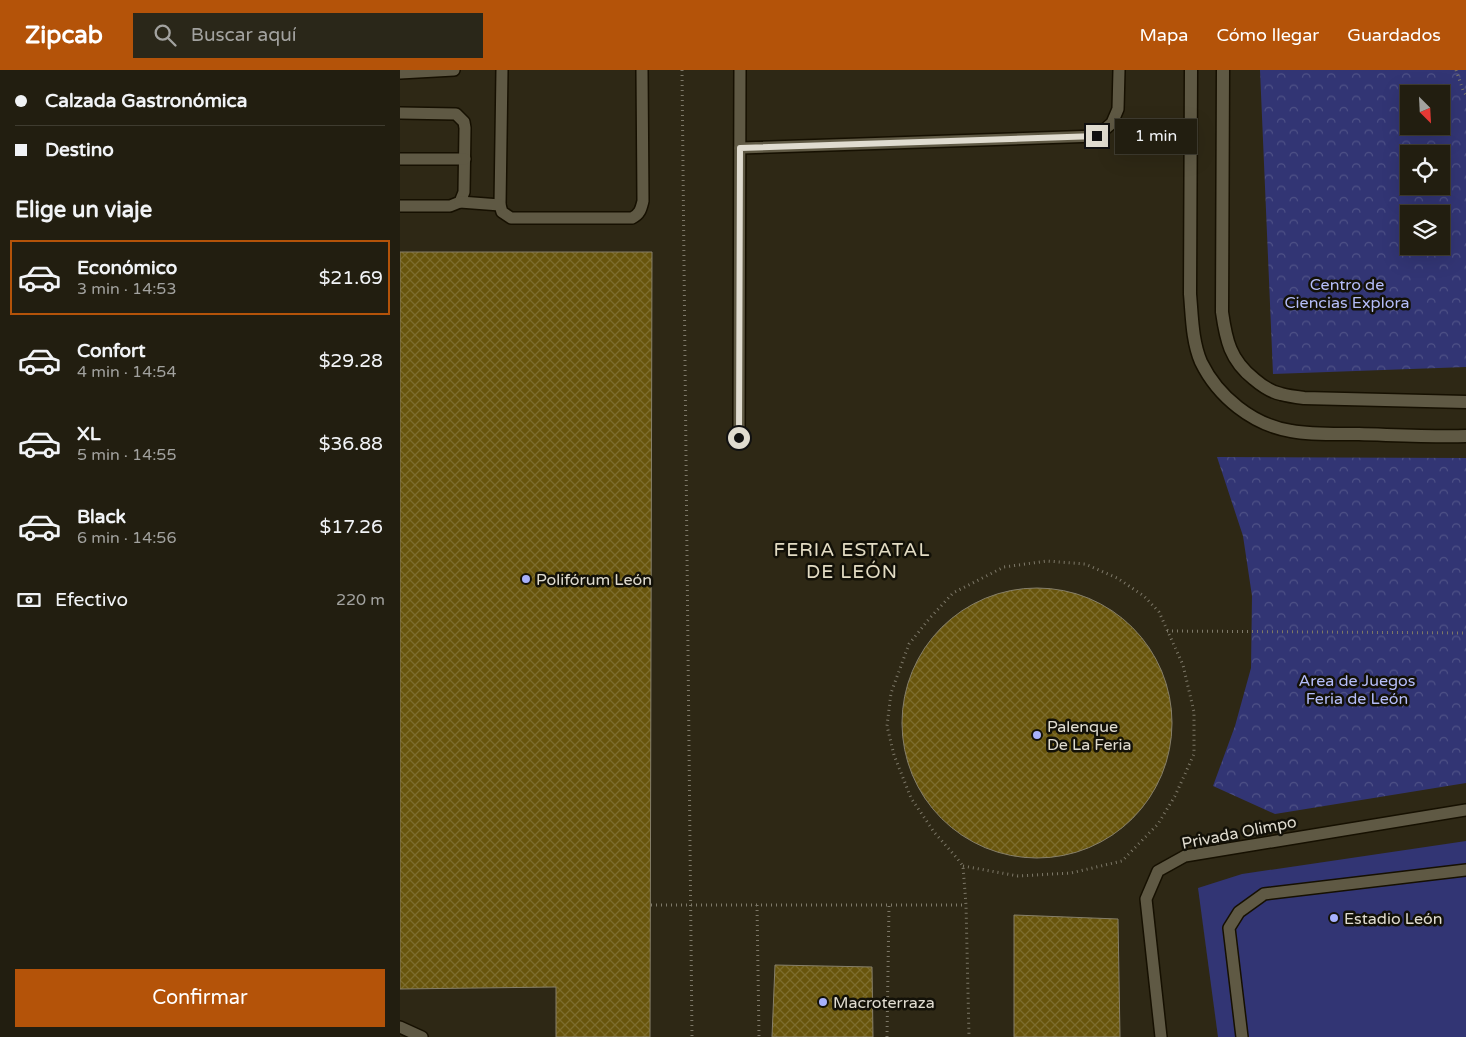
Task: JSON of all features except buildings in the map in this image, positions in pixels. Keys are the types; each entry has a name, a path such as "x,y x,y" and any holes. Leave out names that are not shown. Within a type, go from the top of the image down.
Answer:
{"street":[{"path":"1191,70 1190,294 1193,331 1201,361 1217,387 1239,408 1260,422 1290,431 1316,434 1466,436"},
{"path":"1223,70 1222,312 1225,334 1232,354 1244,371 1261,385 1280,394 1304,398 1466,402"}],"lane":[{"path":"400,73 454,70"},
{"path":"502,70 500,205 502,212 511,218 632,218 637,216 643,201 642,70"},
{"path":"739,438 740,70"},
{"path":"740,148 1097,136 1112,123 1118,109 1119,70"},
{"path":"400,113 456,114 464,122 464,197 460,202"},
{"path":"400,159 465,159"},
{"path":"400,206 450,206 460,202 500,205"},
{"name":"Privada Olimpo","path":"1161,1037 1146,899 1158,871 1185,856 1466,810"},
{"path":"1242,1037 1229,928 1239,912 1264,894 1466,870"},
{"path":"400,1027 422,1037"}],"path":[{"path":"682,70 692,1037"},
{"path":"1456,70 1462,90 1466,95"},
{"path":"963,866 1018,876 1071,873 1122,861 1158,824 1186,776 1194,754 1194,712 1183,665 1159,612 1144,596 1117,578 1084,564 1047,561 1004,567 953,593 929,619 909,644 891,693 887,726 894,755 911,798 934,832 963,866 966,905 969,1037"},
{"path":"1167,631 1466,633"},
{"path":"651,905 966,905"},
{"path":"757,905 759,1037"},
{"path":"887,1037 889,905"}],"green space":[{"name":"Centro de Ciencias Explora","path":"1260,70 1466,70 1466,367 1273,374"},
{"name":"Area de Juegos Feria de León","path":"1217,457 1466,458 1466,783 1275,814 1213,786 1235,726 1251,668 1252,596 1243,536"},
{"name":"Estadio León","path":"1466,841 1466,1037 1218,1037 1198,888 1242,874"}],"place":[{"name":"Polifórum León","path":"526,579"},
{"name":"Palenque De La Feria","path":"1037,735"},
{"name":"Estadio León","path":"1334,918"},
{"name":"Macroterraza","path":"823,1002"}],"district":[{"name":"FERIA ESTATAL DE LEÓN","path":"852,560"}],"route":[{"path":"739,438 740,148 1097,136"}]}
